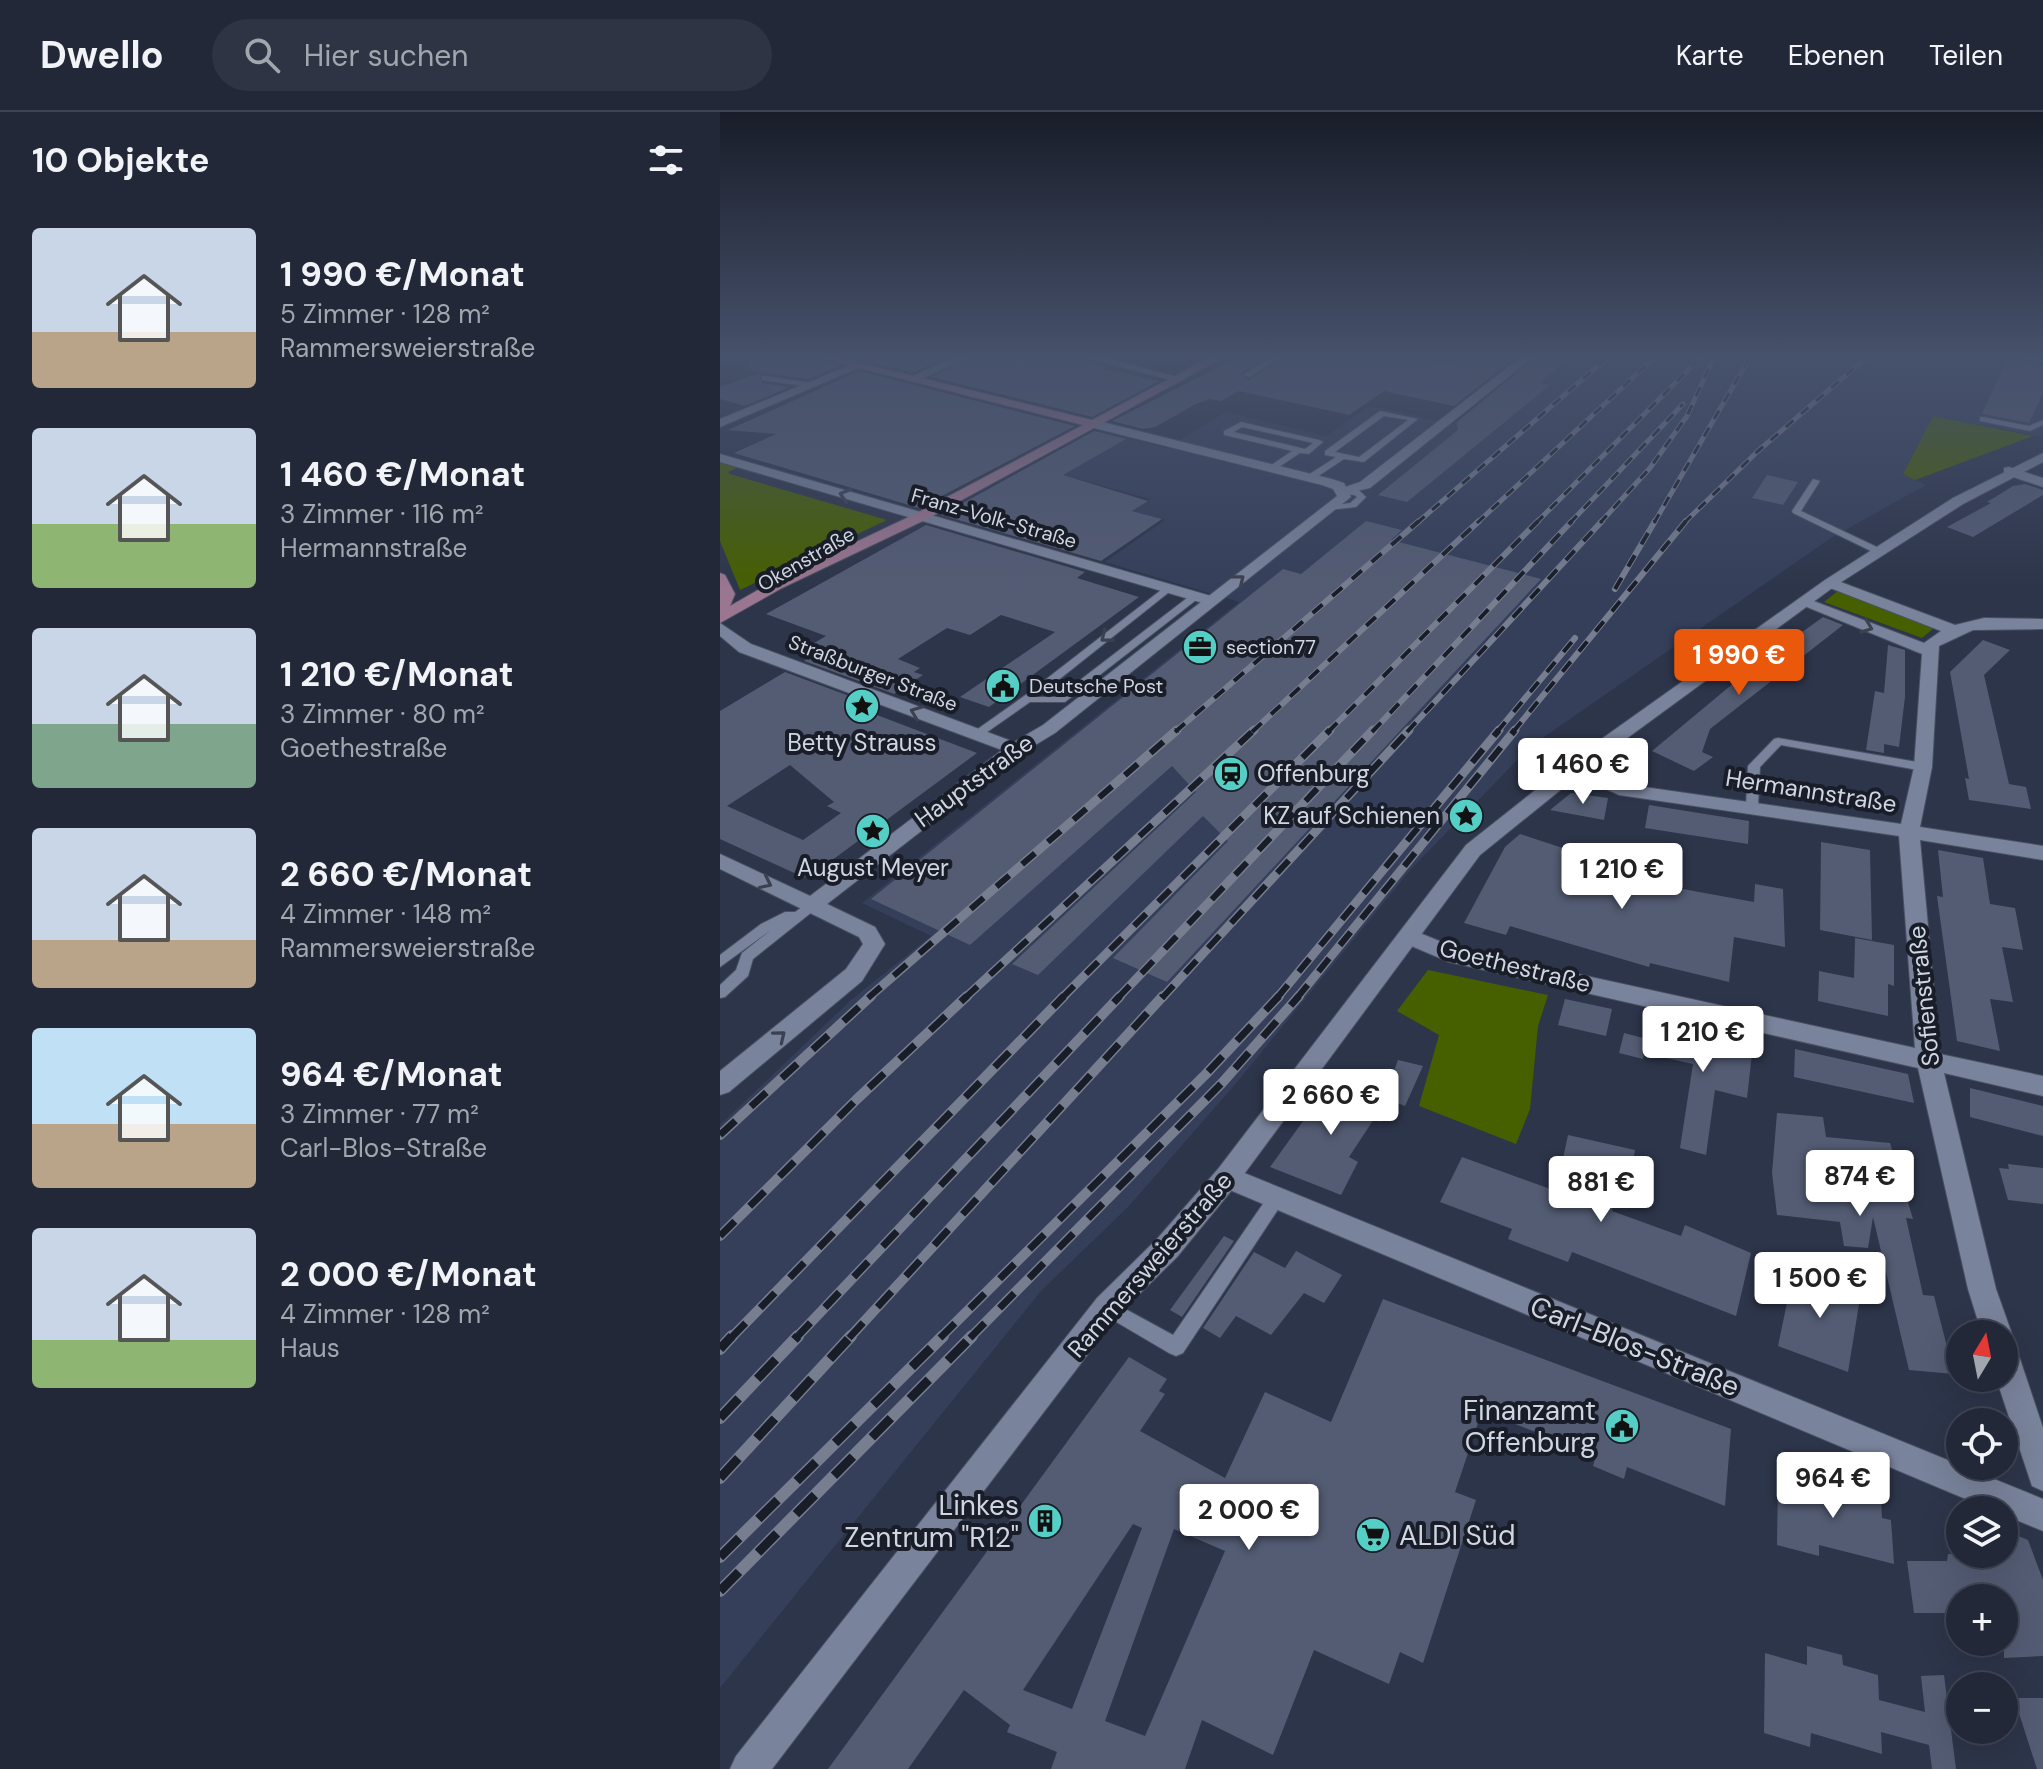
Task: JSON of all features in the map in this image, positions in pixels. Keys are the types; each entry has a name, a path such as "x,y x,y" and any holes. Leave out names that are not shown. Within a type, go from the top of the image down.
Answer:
{"main road":[{"name":"Okenstraße","path":"720,620 746,615 775,600 914,520 1075,434"},
{"name":"Okenstraße","path":"720,620 750,600 914,520"},
{"path":"720,578 727,594 720,610"},
{"path":"727,594 750,600 775,600"}],"street":[{"path":"1136,434 1311,477 1344,492 1365,485 1427,434"},
{"name":"Rammersweierstraße","path":"749,1769 1107,1307 1167,1248 1227,1177 1473,850 1573,770 1830,583 2009,471 2043,457"},
{"name":"Franz-Volk-Straße","path":"720,458 914,520 1203,599"},
{"path":"2009,471 2043,483"},
{"path":"1327,482 1371,477"},
{"name":"Hauptstraße","path":"812,905 1015,749 1049,729 1203,599 1332,508 1344,497 1344,492"},
{"path":"1830,583 1951,629"},
{"path":"1805,603 1930,651 1931,644 1951,629 1983,623 2043,624"},
{"name":"Straßburger Straße","path":"720,628 745,648 1015,749"},
{"path":"720,646 745,648"},
{"name":"Sofienstraße","path":"1930,651 1923,767 1909,833 1928,1059 1982,1289 1992,1320"},
{"name":"Hermannstraße","path":"1573,770 1619,789 1752,806 2043,853"},
{"path":"720,861 867,932 874,944 854,975 720,1085"},
{"name":"Goethestraße","path":"1410,937 1449,954 2043,1086"},
{"name":"Carl-Blos-Straße","path":"1227,1177 1275,1200 2043,1515"},
{"path":"2016,1392 2043,1475"}],"lane":[{"path":"1233,434 1306,452 1319,442 1286,434"},
{"path":"1354,434 1328,453 1361,460 1394,434"},
{"path":"1273,468 1299,450"},
{"path":"1311,477 1343,456"},
{"path":"1816,481 1796,511 1878,551"},
{"path":"976,735 1168,589"},
{"path":"1001,718 1061,700 1203,599"},
{"path":"1031,696 1041,702 1061,700"},
{"path":"1752,806 1754,766 1778,741 1923,767"},
{"path":"720,962 766,927 812,905"},
{"path":"720,993 743,972 747,957 812,905"},
{"path":"1107,1307 1176,1347 1275,1200"}],"shaded area":[{"path":"1091,434 1111,434 1166,448 1189,434 1924,434 1903,474 1926,485 1831,538 1531,746 1412,868 1238,1081 1129,1206 1041,1291 720,1688 720,1125 851,1000 931,936 862,903 1239,602 1105,562 1165,520 1132,511 1150,499 1059,474 1048,458"}],"green space":[{"path":"1924,434 2033,436 1915,480 1903,474"},
{"path":"720,462 738,467 728,472 730,474 887,520 740,590 720,541"},
{"path":"1838,591 1935,627 1922,638 1824,602"},
{"path":"1428,970 1548,995 1538,1026 1530,1109 1516,1144 1419,1106 1439,1035 1397,1011"}],"building":[{"path":"775,434 1059,434 919,508 734,453"},
{"path":"1088,434 1107,434 1126,439 1063,475 1148,501 1132,511 1162,519 1101,561 941,515"},
{"path":"1453,434 1490,434 1407,502 1378,495"},
{"path":"1767,475 1798,482 1783,505 1752,498"},
{"path":"2025,484 2043,490 2043,495 1973,537 1947,527 1991,503 1987,502 2013,486"},
{"path":"1366,521 1402,530 1391,540 1541,579 1167,982 1113,958 1228,841 1203,816 1038,975 1012,964 1196,792 1172,766 970,945 871,899 1283,569 1301,574"},
{"path":"926,525 1085,572 1077,578 1139,597 989,707 960,697 1055,632 1001,615 970,635 947,628 898,659 920,668 914,672 923,675 894,694 804,661 811,656 799,652 826,636 766,614"},
{"path":"1823,617 1843,625 1710,729 1702,752 1713,757 1694,771 1652,751 1747,672"},
{"path":"1983,640 2010,650 1984,675 2009,784 2026,787 2031,809 1969,800 1965,778 1969,779 1950,672"},
{"path":"1888,645 1905,650 1905,697 1899,747 1884,744 1884,753 1866,750 1875,691 1884,693"},
{"path":"785,672 876,706 869,712 977,753 812,875 803,877 720,839 720,711","holes":["790,765 834,802 827,806 841,813 803,840 727,806"]},
{"path":"1571,793 1608,798 1604,820 1550,810"},
{"path":"1649,805 1749,821 1748,844 1645,828"},
{"path":"1520,834 1593,858 1588,866 1628,879 1754,902 1755,884 1783,889 1785,947 1734,937 1729,982 1650,963 1649,967 1510,926 1506,935 1464,923 1505,847"},
{"path":"1821,842 1870,850 1872,940 1820,930"},
{"path":"1938,850 1983,858 1990,904 2015,908 2023,950 2002,947 2013,1002 1990,999 2000,1051 1957,1041 1937,896 1943,897"},
{"path":"1855,938 1894,945 1894,986 1888,984 1888,1016 1818,1001 1819,971 1854,978"},
{"path":"1565,999 1612,1009 1606,1036 1558,1025"},
{"path":"1650,1022 1753,1045 1747,1098 1715,1090 1706,1155 1680,1148 1693,1064 1644,1053"},
{"path":"1624,1033 1647,1039 1643,1059 1619,1053"},
{"path":"1795,1049 1908,1074 1914,1103 1794,1077"},
{"path":"1398,1060 1423,1066 1405,1106 1384,1098"},
{"path":"1334,1078 1393,1104 1380,1122 1374,1119 1349,1157 1358,1162 1341,1195 1270,1167"},
{"path":"1970,1088 2043,1106 2043,1136 1970,1117"},
{"path":"1777,1113 1823,1117 1826,1137 1890,1143 1913,1219 1906,1218 1923,1295 1934,1296 1946,1343 1946,1373 1909,1370 1873,1217 1868,1248 1844,1246 1840,1222 1777,1215 1772,1173"},
{"path":"1568,1135 1635,1150 1631,1173 1619,1170 1612,1211 1681,1236 1685,1225 1751,1253 1736,1316 1572,1252 1568,1262 1508,1239 1512,1229 1440,1202 1462,1157 1556,1191"},
{"path":"2008,1164 2043,1168 2043,1204 2008,1200 1999,1168 2009,1169"},
{"path":"1224,1236 1234,1241 1182,1317 1170,1310"},
{"path":"1296,1251 1342,1275 1324,1303 1304,1293 1271,1335 1236,1316 1220,1338 1203,1328 1254,1252 1285,1268"},
{"path":"1794,1269 1861,1292 1848,1372 1778,1346"},
{"path":"1383,1299 1731,1429 1725,1506 1627,1467 1624,1479 1593,1466 1596,1456 1482,1411 1455,1492 1476,1500 1423,1663 1400,1652 1389,1684 1314,1650 1273,1755 1202,1720 1185,1769 1051,1769 1057,1752 1007,1732 1010,1725 964,1690 908,1769 828,1769 1129,1357 1167,1379 1159,1391 1165,1394 1140,1431 1225,1478 1265,1392 1331,1422","holes":["1133,1524 1142,1528 1072,1709 1023,1690","1174,1529 1225,1551 1145,1736 1105,1721"]},
{"path":"1816,1473 1848,1481 1849,1490 1881,1497 1882,1518 1891,1520 1894,1564 1819,1545 1819,1556 1777,1545 1778,1479 1816,1489"},
{"path":"2018,1536 2028,1540 2043,1580 2043,1656 2004,1658 2018,1656 2018,1584 1946,1584 1946,1613 1914,1613 1907,1561 1946,1561 1946,1568 2018,1568"},
{"path":"1807,1646 1842,1655 1843,1665 1878,1675 1879,1700 1925,1712 1921,1676 1944,1675 1946,1744 1953,1744 1956,1769 1932,1769 1929,1745 1881,1732 1882,1754 1811,1733 1810,1747 1764,1733 1765,1653 1807,1665"},
{"path":"2018,1698 2043,1698 2043,1769 2037,1769 2018,1710"}],"railway":[{"path":"1417,523 1519,434"},
{"path":"1477,523 1572,434"},
{"path":"1536,523 1624,434"},
{"path":"1570,523 1654,434"},
{"path":"1600,523 1650,468 1674,434"},
{"path":"1654,523 1705,434"},
{"path":"1686,521 1777,434"},
{"path":"1175,732 1419,521"},
{"path":"1252,732 1479,521"},
{"path":"1328,732 1538,521"},
{"path":"1372,732 1572,521"},
{"path":"1407,732 1602,521"},
{"path":"1615,589 1655,521"},
{"path":"1513,732 1686,521"},
{"path":"1497,732 1575,638"},
{"path":"868,998 1177,730"},
{"path":"965,998 1254,730"},
{"path":"1118,998 1373,730"},
{"path":"1162,998 1409,730"},
{"path":"1277,998 1499,730"},
{"path":"1297,998 1515,730"},
{"path":"1064,996 1328,732"},
{"path":"720,1135 871,996"},
{"path":"720,1236 857,1099 967,996"},
{"path":"731,1338 1064,996"},
{"path":"796,1338 1120,996"},
{"path":"849,1338 1163,996"},
{"path":"940,1338 1206,1074 1279,996"},
{"path":"970,1338 1222,1083 1299,996"},
{"path":"720,1349 732,1336"},
{"path":"720,1418 798,1336"},
{"path":"720,1478 851,1336"},
{"path":"720,1557 943,1336"},
{"path":"720,1591 972,1336"}],"place":[{"name":"section77","path":"1200,647"},
{"name":"Deutsche Post","path":"1003,686"},
{"name":"Betty Strauss","path":"862,706"},
{"name":"Offenburg","path":"1231,774"},
{"name":"KZ auf Schienen","path":"1466,816"},
{"name":"August Meyer","path":"873,831"},
{"name":"Finanzamt Offenburg","path":"1622,1426"},
{"name":"Linkes Zentrum \"R12\"","path":"1045,1521"},
{"name":"ALDI Süd","path":"1373,1535"}]}
